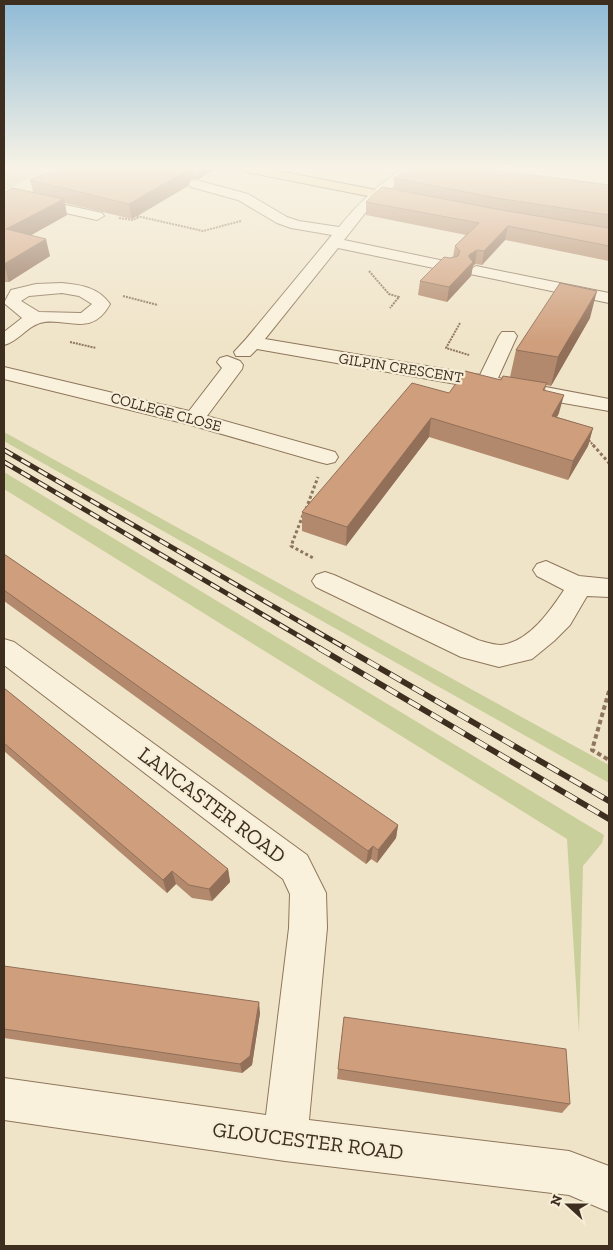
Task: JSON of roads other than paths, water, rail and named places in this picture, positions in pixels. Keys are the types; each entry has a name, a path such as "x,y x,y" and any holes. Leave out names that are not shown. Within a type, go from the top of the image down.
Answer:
{"street":[{"path":"301,226 448,266"},
{"path":"194,419 232,369 241,352 288,311 298,288 348,226"},
{"path":"476,271 609,298"},
{"path":"298,288 315,292"},
{"path":"4,340 37,318"},
{"path":"486,382 508,336"},
{"name":"GILPIN CRESCENT","path":"241,352 486,382 609,406"},
{"name":"COLLEGE CLOSE","path":"4,373 194,419 326,457"},
{"path":"546,570 568,584 579,587 609,588"},
{"path":"325,580 471,649 499,656 522,651 544,634 560,618 579,587"},
{"name":"LANCASTER ROAD","path":"4,650 295,867 308,893 308,928 285,1139"},
{"name":"GLOUCESTER ROAD","path":"4,1099 285,1139 569,1173 609,1189"}],"railway":[{"path":"4,450 347,649"},
{"path":"4,462 321,649"},
{"path":"319,648 609,819"},
{"path":"345,648 609,801"}]}
